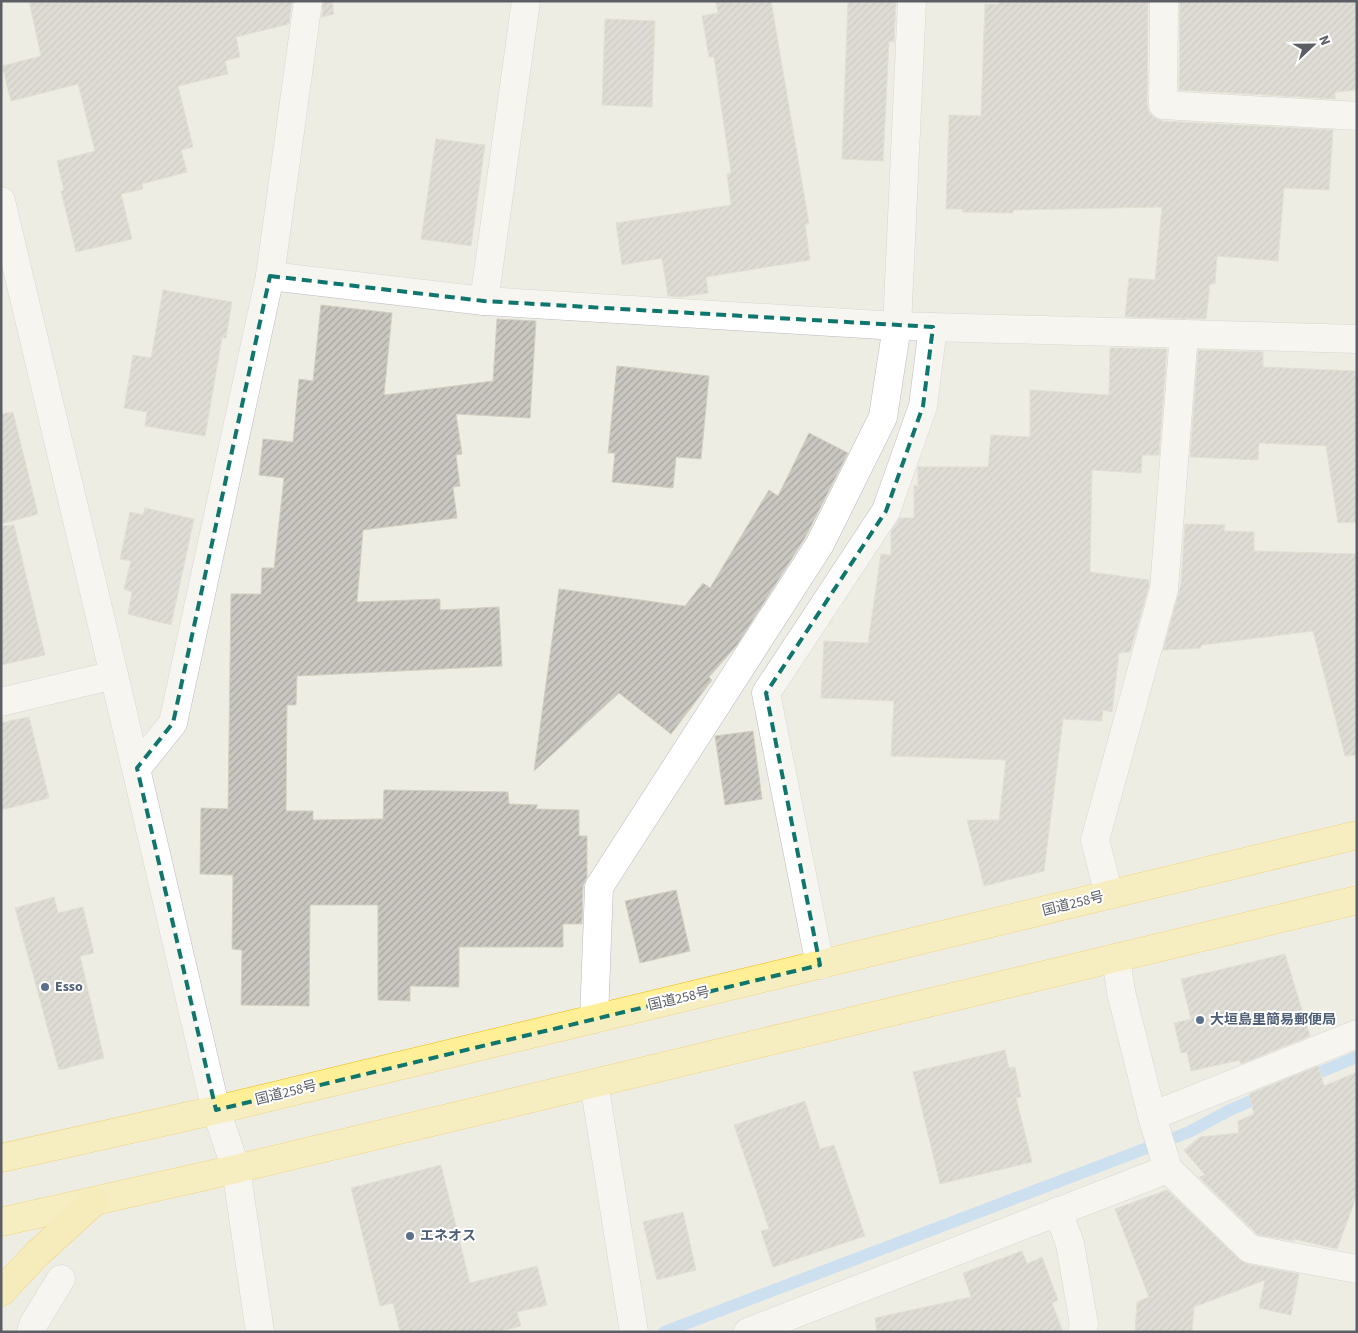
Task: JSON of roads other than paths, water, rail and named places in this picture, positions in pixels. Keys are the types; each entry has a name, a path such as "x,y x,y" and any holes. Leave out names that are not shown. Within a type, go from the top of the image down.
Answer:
{"highway":[{"name":"国道258号","path":"1,1158 216,1110 1357,835"},
{"path":"1,1222 236,1169 1357,900"},
{"path":"1,1292 37,1254 95,1200"}],"street":[{"path":"136,768 173,723 270,276 308,1"},
{"path":"484,301 526,1"},
{"path":"594,1019 599,887 820,544 883,417 897,326 912,1"},
{"path":"1164,1 1163,105 1357,116"},
{"path":"1,201 216,1110 236,1169 260,1332"},
{"path":"270,276 484,301 897,326 1357,339"},
{"path":"820,965 766,693 886,511 923,406 932,327"},
{"path":"1109,895 1095,840 1164,589 1184,334"},
{"path":"1,702 114,675"},
{"path":"1116,958 1121,992 1167,1164 1250,1249 1357,1268"},
{"path":"1154,1121 1357,1034"},
{"path":"594,1083 634,1329"},
{"path":"748,1332 1058,1211 1167,1164"},
{"path":"1058,1211 1070,1244 1084,1324 1082,1332"},
{"path":"31,1332 34,1322 61,1279"}],"waterway":[{"path":"1306,1078 1357,1057"},
{"path":"664,1332 1189,1132 1230,1110 1267,1094"}],"place":[{"name":"Esso","path":"45,987"},
{"name":"大垣島里簡易郵便局","path":"1200,1020"},
{"name":"エネオス","path":"410,1236"}]}
